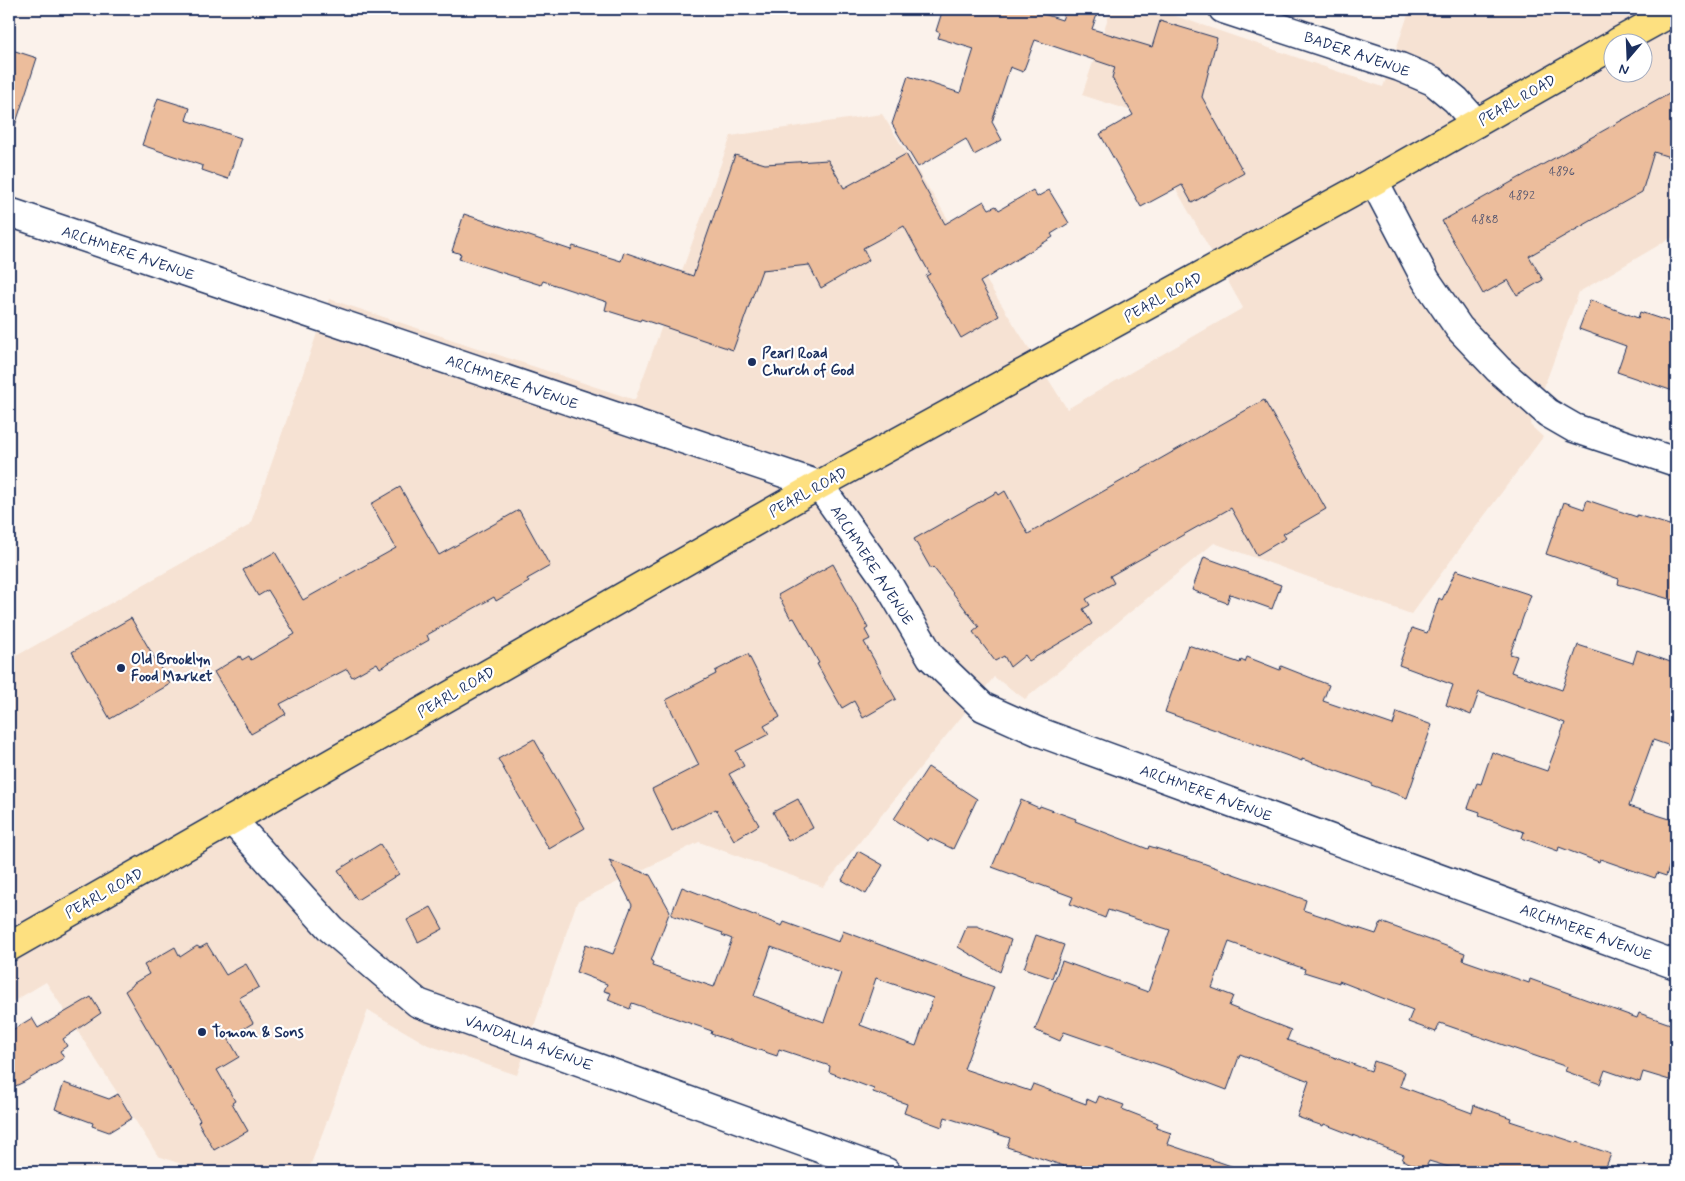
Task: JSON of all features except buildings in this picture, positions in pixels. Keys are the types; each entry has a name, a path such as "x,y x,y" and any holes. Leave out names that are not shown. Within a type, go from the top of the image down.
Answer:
{"main road":[{"path":"1636,32 1676,10"},
{"name":"PEARL ROAD","path":"9,947 818,485 1374,181 1602,52"}],"street":[{"name":"BADER AVENUE","path":"1223,9 1400,67 1433,81 1456,100 1476,123"},
{"path":"1374,181 1426,280 1458,328 1498,369 1548,413 1574,428 1676,462"},
{"name":"ARCHMERE AVENUE","path":"9,212 818,485 884,577 931,657 983,707 1048,735 1676,965"},
{"name":"VANDALIA AVENUE","path":"232,820 331,929 418,1003 886,1172"}],"shaded area":[{"path":"1111,9 1155,9 1383,87 1410,9 1676,9 1676,235 1579,292 1530,425 1543,437 1411,614 1214,543 1025,699 994,677 823,887 699,842 577,902 517,1075 428,1045 368,1010 308,1172 204,1172 158,1156 46,982 9,1004 9,660 250,525 329,299 635,400 731,136 882,114 1067,409 1243,308 1132,111 1082,95"}],"place":[{"name":"Pearl Road Church of God","path":"752,362"},
{"name":"Old Brooklyn Food Market","path":"121,668"},
{"name":"Tomon & Sons","path":"202,1032"}]}
